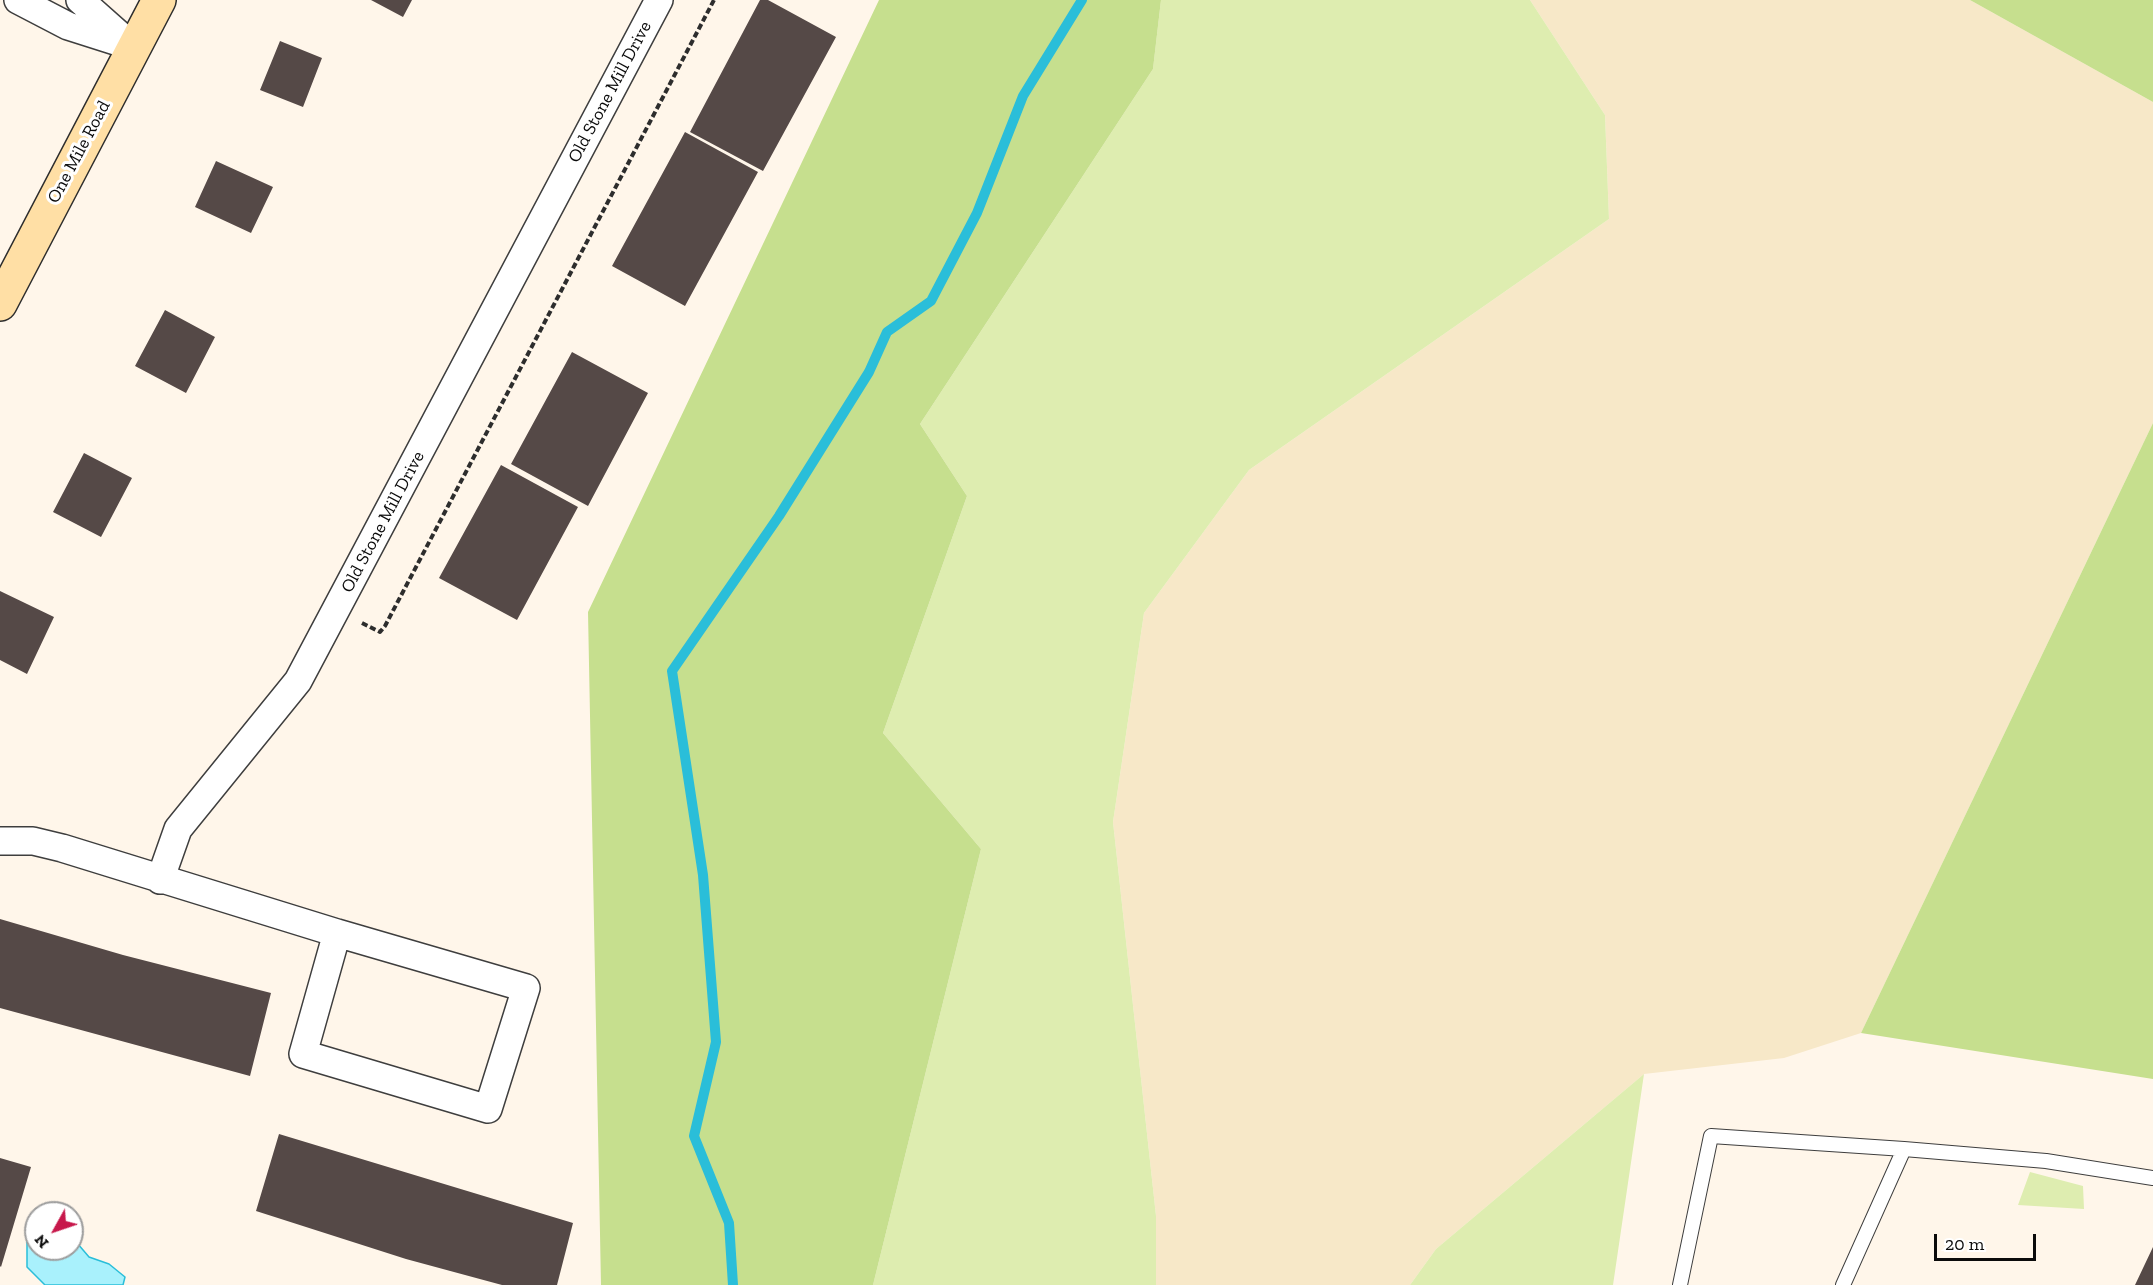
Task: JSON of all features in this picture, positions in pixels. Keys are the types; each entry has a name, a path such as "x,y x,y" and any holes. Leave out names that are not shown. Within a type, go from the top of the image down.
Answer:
{"street":[{"path":"18,0 68,26 134,47"},
{"path":"80,0 134,47"},
{"name":"One Mile Road","path":"0,304 159,0"},
{"name":"Old Stone Mill Drive","path":"159,880 178,829 298,681 659,0"},
{"path":"0,840 43,843 159,880 526,988 488,1109 303,1054 338,933"}],"lane":[{"path":"1680,1285 1711,1136 2046,1161 2153,1178"},
{"path":"1843,1285 1904,1149"}],"path":[{"path":"356,620 380,632 385,626 714,0"}],"shaded area":[{"path":"1530,0 1970,0 2153,102 2153,423 1861,1033 1784,1058 1644,1074 1436,1249 1410,1285 1156,1285 1156,1216 1113,822 1144,613 1249,470 1609,219 1605,115"}],"green space":[{"path":"879,0 1161,0 1153,69 920,424 967,496 883,733 981,849 873,1285 601,1285 588,612"},
{"path":"1161,0 1530,0 1605,115 1609,219 1249,470 1144,613 1113,822 1156,1216 1156,1285 873,1285 981,849 883,733 967,496 920,424 1153,69"},
{"path":"1970,0 2153,0 2153,102"},
{"path":"2153,423 2153,1079 1861,1033"},
{"path":"1644,1074 1613,1285 1410,1285 1436,1249"},
{"path":"2030,1172 2083,1186 2084,1209 2018,1205"}],"water":[{"path":"84,1251 89,1257 109,1264 125,1277 123,1285 45,1285 27,1267 27,1261 84,1261"}],"building":[{"path":"371,0 412,0 403,17"},
{"path":"760,0 768,0 836,37 763,171 690,132"},
{"path":"280,41 322,58 303,107 260,90"},
{"path":"685,132 758,172 685,306 612,266"},
{"path":"216,161 273,187 251,233 195,207"},
{"path":"165,310 215,337 186,393 135,366"},
{"path":"572,352 648,393 588,506 511,464"},
{"path":"84,453 132,478 101,537 53,512"},
{"path":"501,465 578,507 517,620 439,578"},
{"path":"0,591 54,617 27,674 0,660"},
{"path":"0,919 123,955 271,993 250,1076 0,1008"},
{"path":"279,1134 573,1223 557,1285 502,1285 406,1259 256,1211"},
{"path":"0,1158 31,1167 1,1267 0,1266"},
{"path":"2153,1247 2153,1285 2135,1285"}],"waterway":[{"path":"733,1285 729,1223 694,1136 716,1042 703,875 672,671 779,516 869,372 887,332 931,301 977,213 1023,96 1082,0"}]}
